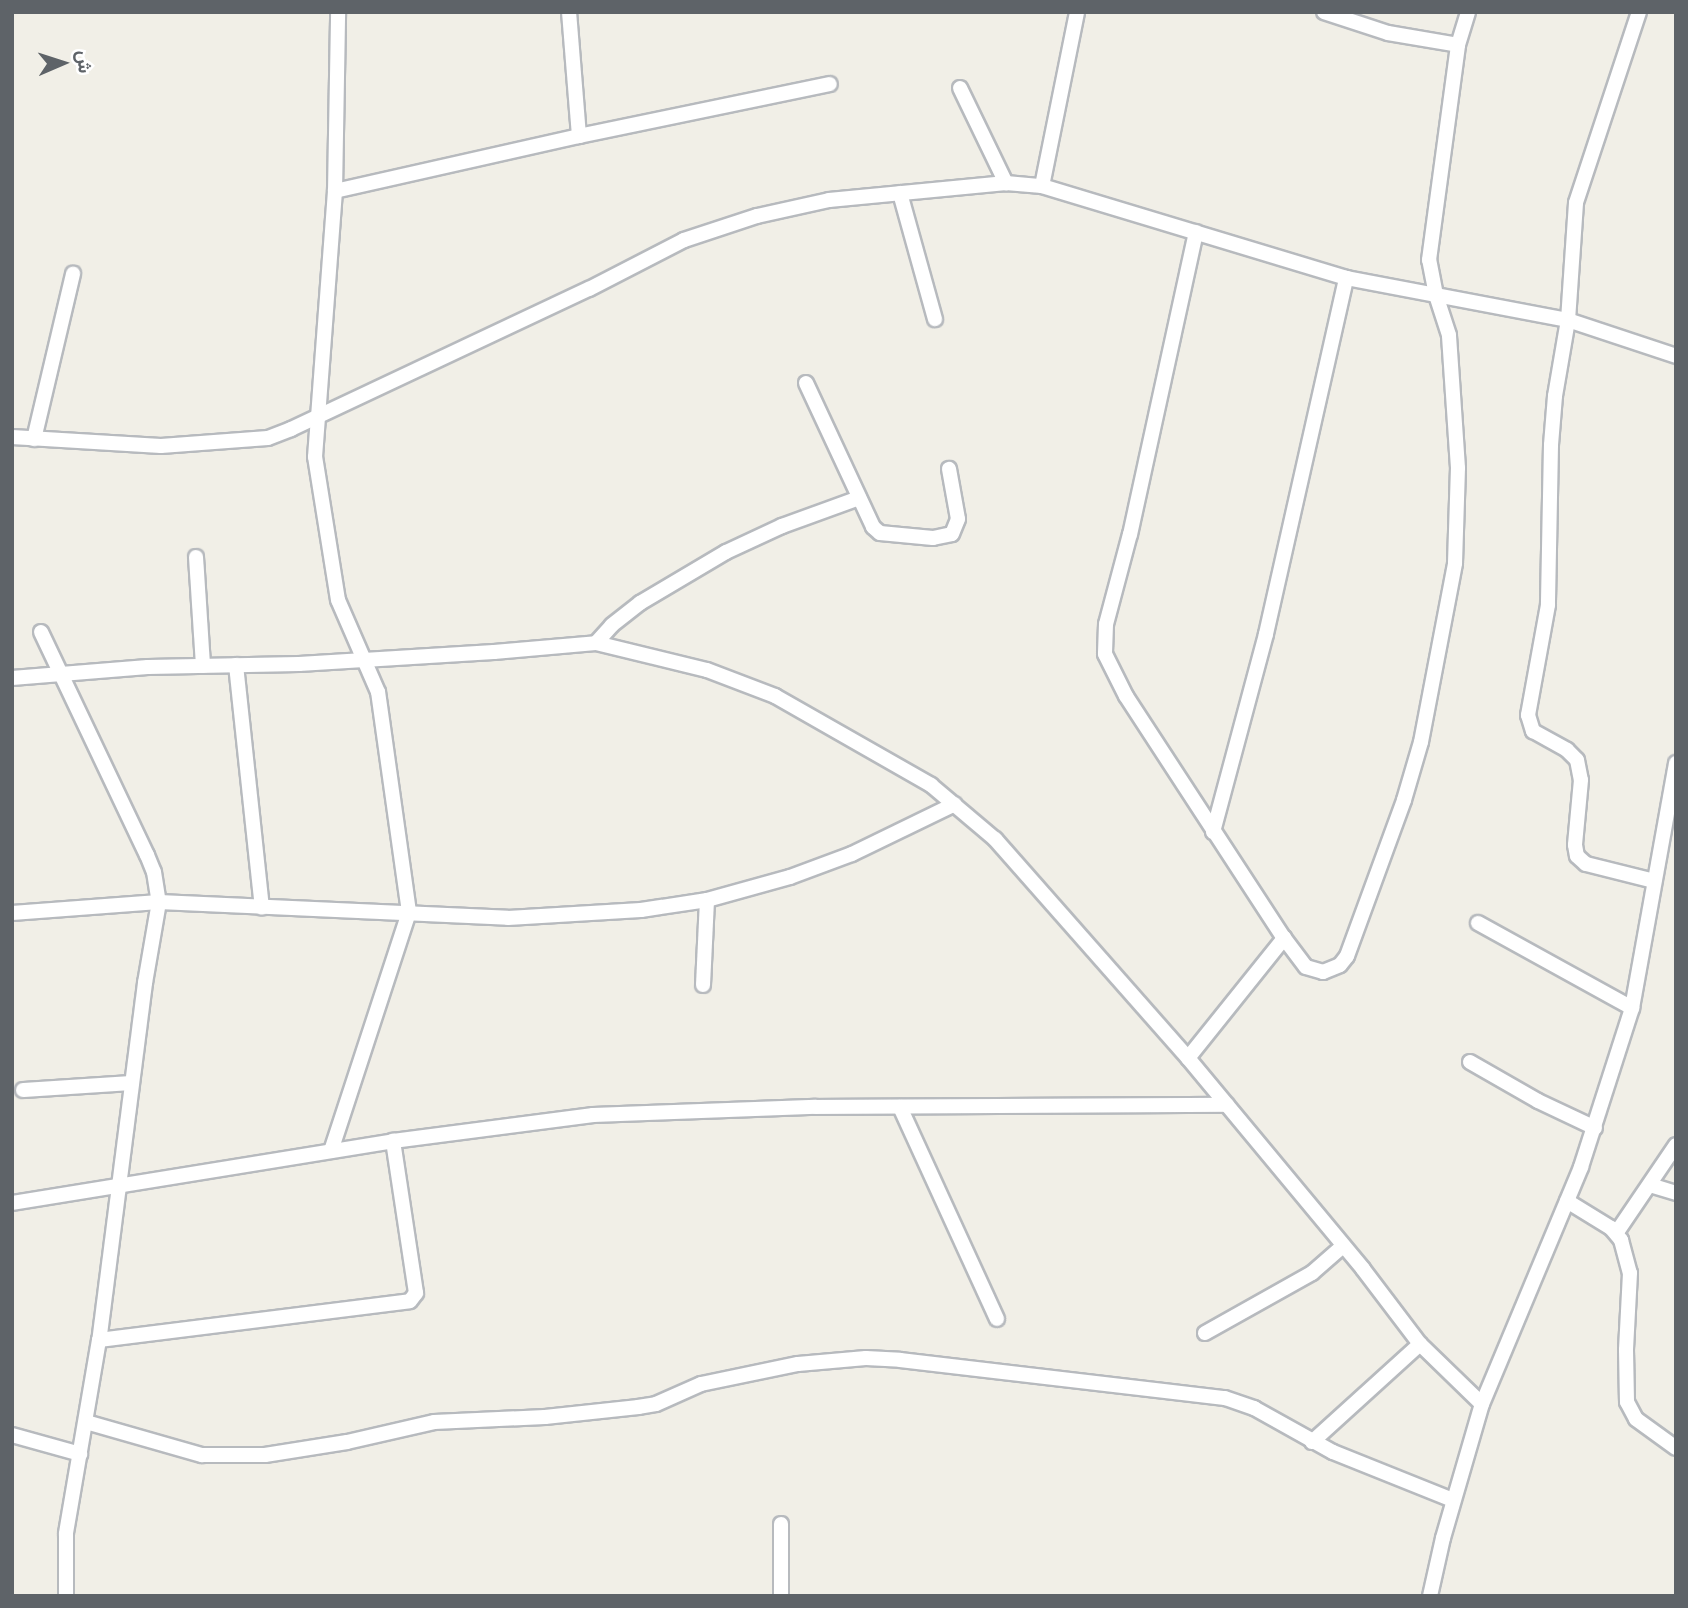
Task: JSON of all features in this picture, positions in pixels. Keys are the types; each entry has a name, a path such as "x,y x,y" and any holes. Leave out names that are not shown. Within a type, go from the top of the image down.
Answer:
{"street":[{"path":"331,1151 409,912 383,713 366,659 345,619 333,584 317,477 316,416 335,191 338,12"},
{"path":"569,12 579,136"},
{"path":"1042,186 1077,12"},
{"path":"1324,12 1388,33 1458,45"},
{"path":"1196,232 1103,641 1105,654 1117,681 1283,938 1306,967 1313,971 1333,970 1347,956 1404,800 1421,742 1451,590 1459,521 1449,335 1431,275 1430,240 1450,120 1458,45 1468,12"},
{"path":"1639,12 1602,129 1578,193 1569,320 1555,396 1551,446 1548,605 1533,679 1529,725 1538,735 1567,750 1577,761 1581,780 1575,845 1577,856 1586,863 1654,881"},
{"path":"335,191 579,136 830,84"},
{"path":"960,88 1006,183"},
{"path":"12,437 115,444 204,445 268,438 589,289 684,240 787,208 1006,183 1042,186 1346,278 1569,320 1676,356"},
{"path":"900,193 936,319"},
{"path":"34,439 73,274"},
{"path":"1213,832 1262,648 1346,278"},
{"path":"806,383 873,527 880,533 901,537 947,537 956,528 958,519 949,469"},
{"path":"596,643 612,625 640,603 726,552 782,526 859,498"},
{"path":"196,557 203,666"},
{"path":"41,632 147,855 159,902 132,1083 99,1340 66,1534 66,1596"},
{"path":"12,678 148,667 366,659 596,643 707,670 775,696 931,785 1018,864 1188,1058 1420,1343 1482,1405"},
{"path":"236,665 262,908"},
{"path":"1430,1596 1453,1500 1482,1405 1595,1128 1632,1008 1676,763"},
{"path":"12,914 159,902 543,918 641,910 707,900 822,866 955,804"},
{"path":"703,985 707,900"},
{"path":"1478,923 1632,1008"},
{"path":"1188,1058 1283,938"},
{"path":"1469,1062 1529,1096 1595,1128"},
{"path":"23,1090 132,1083"},
{"path":"12,1203 393,1141 593,1115 900,1107 1227,1105"},
{"path":"900,1107 997,1319"},
{"path":"99,1340 411,1301 416,1293 393,1141"},
{"path":"1617,1232 1676,1145"},
{"path":"1650,1185 1676,1192"},
{"path":"1567,1202 1617,1232 1625,1250 1630,1273 1626,1350 1627,1402 1636,1419 1676,1448"},
{"path":"1205,1333 1303,1279 1343,1246"},
{"path":"1312,1442 1420,1343"},
{"path":"86,1422 202,1455 265,1455 337,1444 434,1422 638,1408 656,1404 701,1384 731,1377 798,1364 866,1359 1225,1398 1254,1408 1312,1442 1366,1467 1453,1500"},
{"path":"12,1435 80,1454"},
{"path":"780,1596 781,1524"}]}
